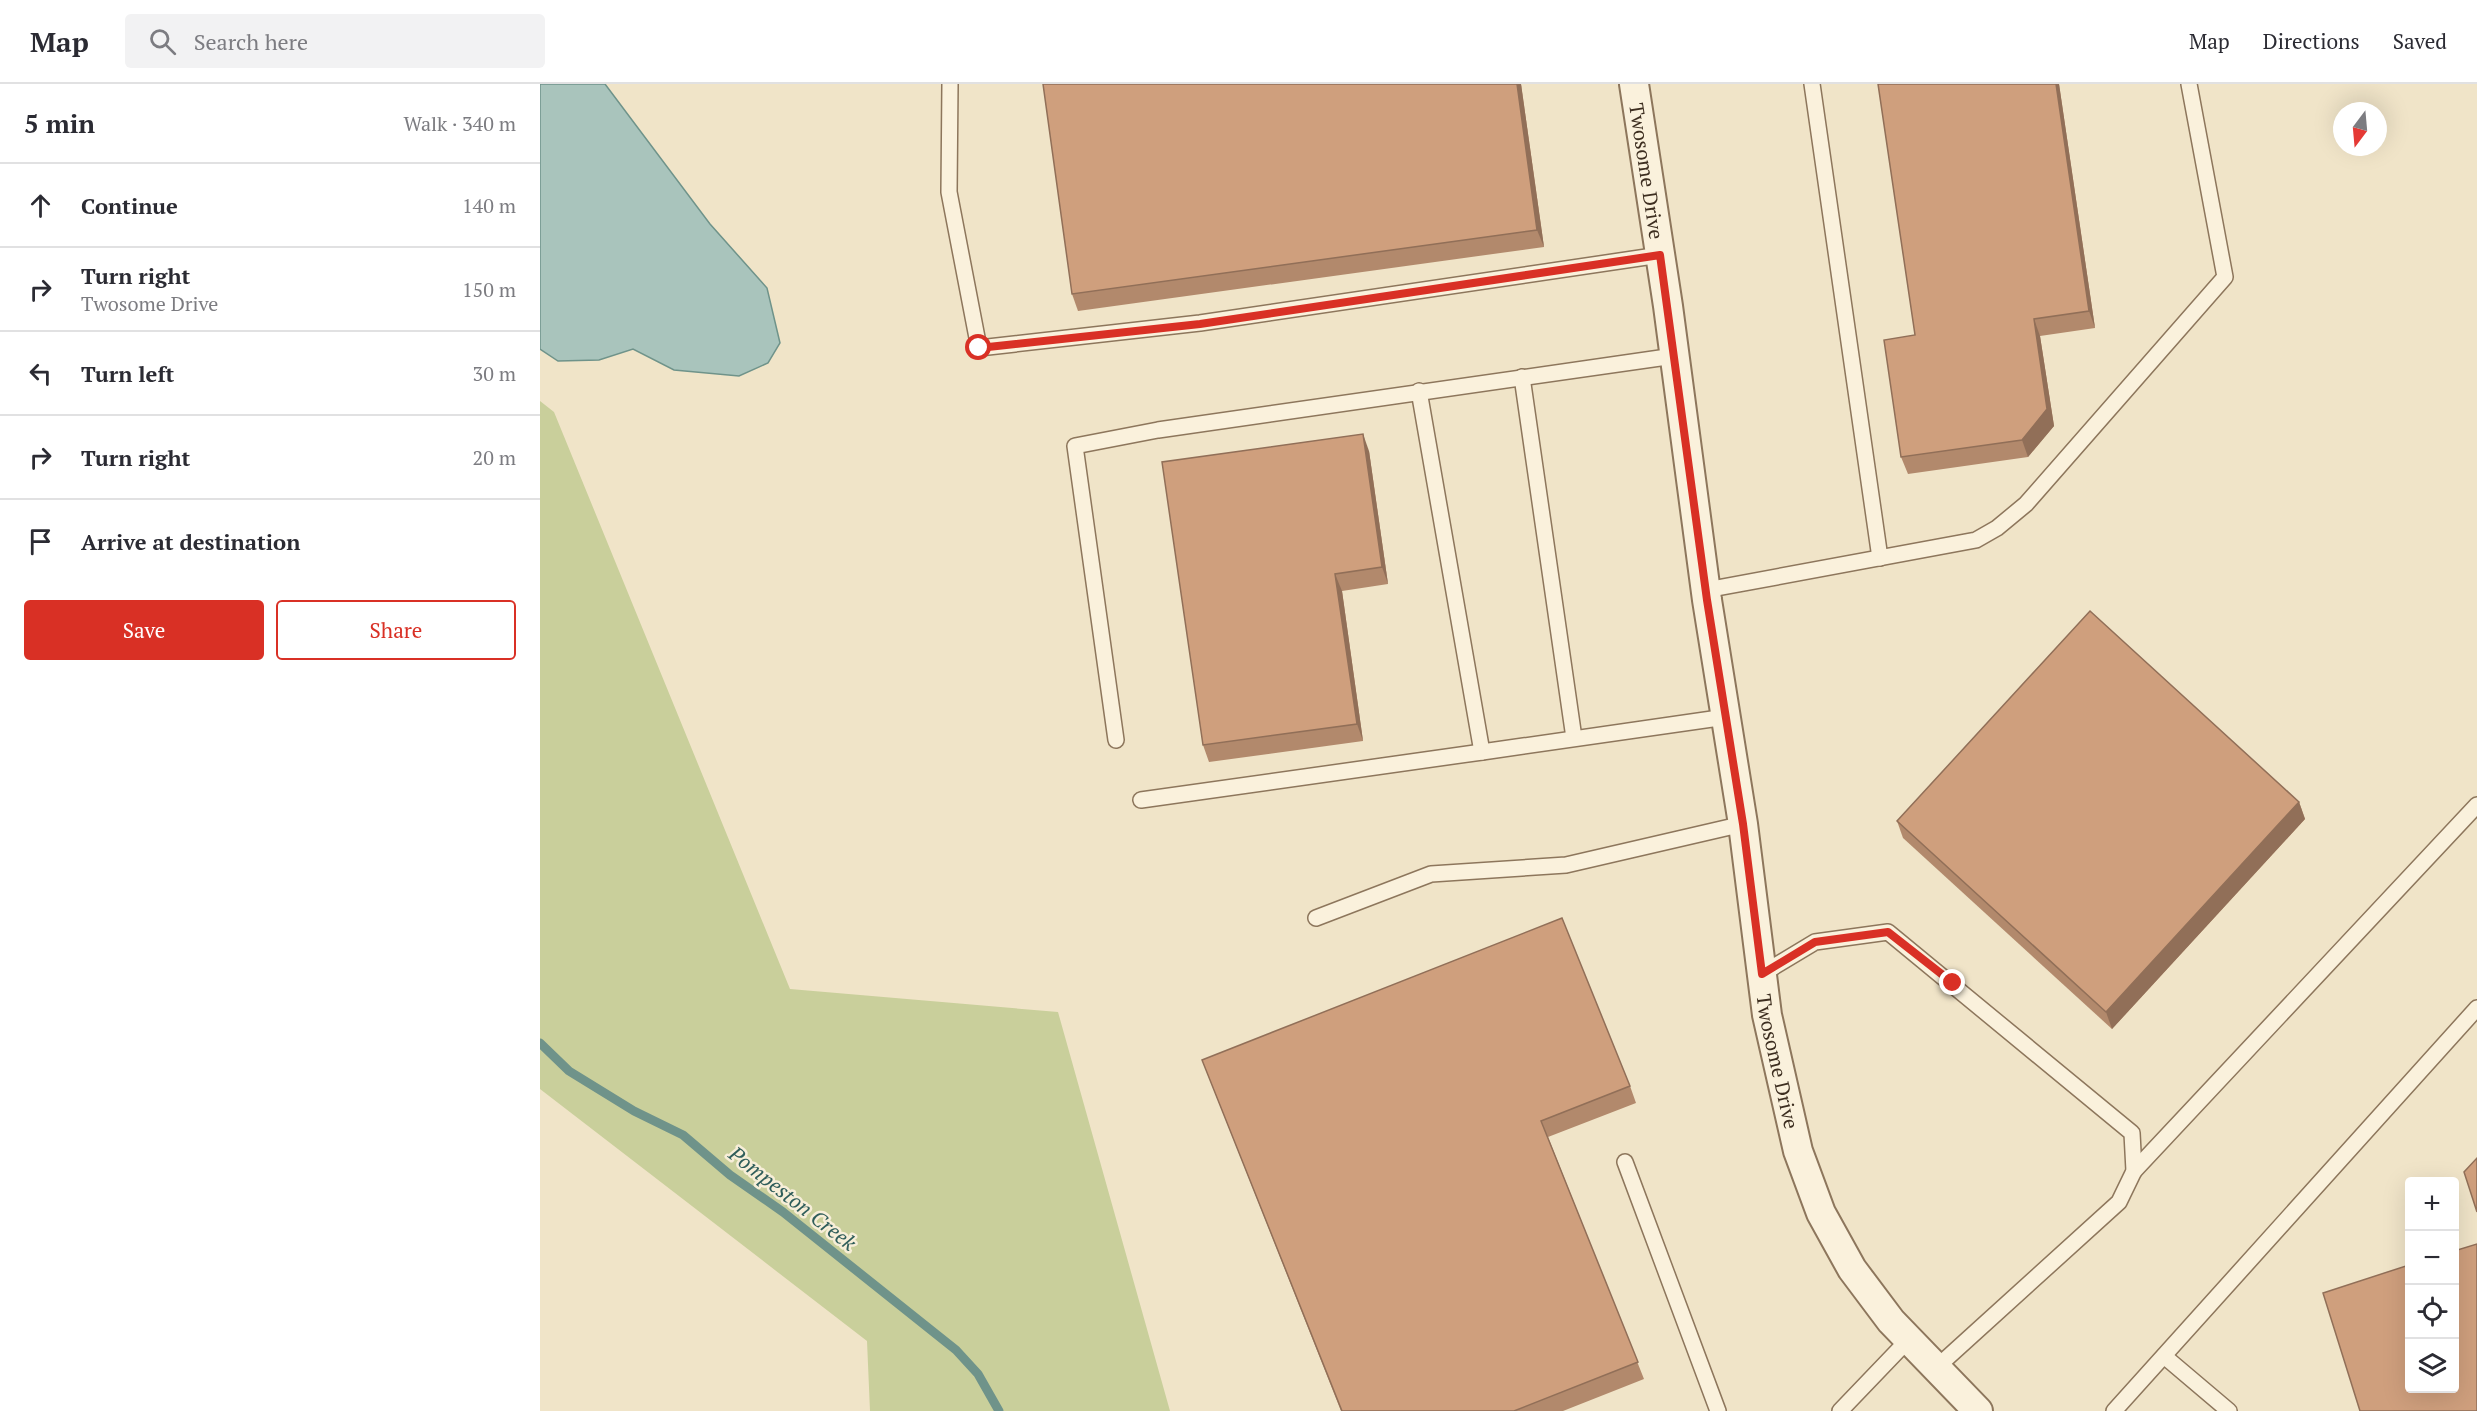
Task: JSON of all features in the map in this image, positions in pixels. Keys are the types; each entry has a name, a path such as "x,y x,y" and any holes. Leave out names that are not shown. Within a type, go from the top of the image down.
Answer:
{"street":[{"name":"Twosome Drive","path":"1634,84 1706,590 1743,824 1762,974 1781,1084 1798,1151 1821,1213 1852,1269 1909,1339 1978,1411"}],"lane":[{"path":"950,84 949,192 979,348 1200,324 1660,255"},
{"path":"1812,84 1880,558"},
{"path":"1706,590 1976,540 1997,528 2026,504 2220,286 2225,277 2188,84"},
{"path":"1116,740 1075,446 1158,430 1674,356"},
{"path":"1522,377 1574,738"},
{"path":"1419,392 1482,752"},
{"path":"1141,800 1726,717"},
{"path":"1936,1368 2119,1202 2134,1172 2477,805"},
{"path":"1316,918 1431,874 1566,865 1743,824"},
{"path":"1762,974 1815,942 1888,932 2132,1133 2134,1172"},
{"path":"2114,1411 2477,1008"},
{"path":"1625,1162 1718,1411"},
{"path":"1840,1411 1909,1339"},
{"path":"2164,1356 2229,1411"}],"green space":[{"path":"540,401 554,412 790,989 1058,1012 1170,1411 870,1411 867,1341 540,1089"}],"water":[{"path":"540,84 605,84 710,224 767,288 780,343 768,363 739,376 674,370 633,349 599,360 558,361 540,349"}],"building":[{"path":"1043,84 1517,84 1537,230 1072,294"},
{"path":"1878,84 2056,84 2089,311 2034,319 2047,409 2022,440 1901,457 1884,340 1915,335"},
{"path":"1363,434 1382,567 1335,574 1357,724 1203,745 1162,462"},
{"path":"2090,611 2299,802 2106,1012 1897,821"},
{"path":"1562,918 1630,1086 1541,1121 1638,1362 1514,1411 1342,1411 1202,1060"},
{"path":"2477,1158 2477,1212 2464,1172"},
{"path":"2477,1244 2477,1411 2360,1411 2323,1293 2405,1266 2405,1393 2459,1393 2459,1249"}],"waterway":[{"name":"Pompeston Creek","path":"540,1043 569,1071 634,1111 683,1135 730,1175 783,1212 956,1350 978,1374 999,1411"}],"route":[{"path":"979,348 1200,324 1660,255 1707,600 1743,824 1762,974 1815,942 1888,932 1953,983"}]}
